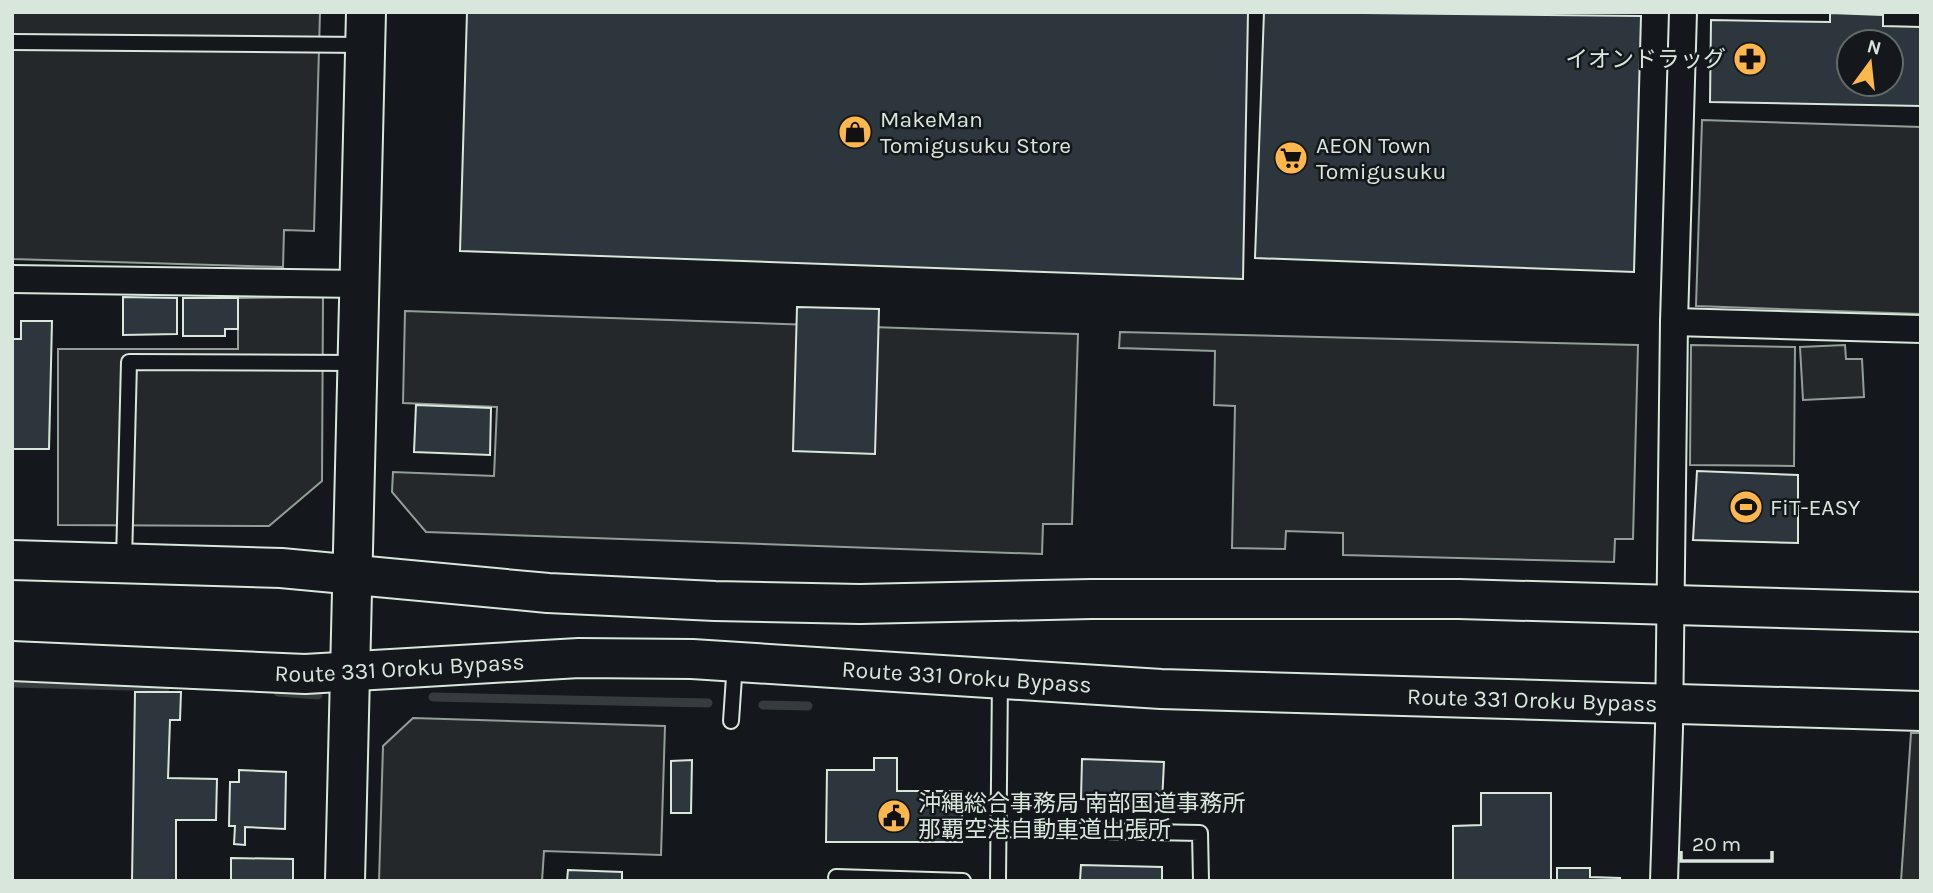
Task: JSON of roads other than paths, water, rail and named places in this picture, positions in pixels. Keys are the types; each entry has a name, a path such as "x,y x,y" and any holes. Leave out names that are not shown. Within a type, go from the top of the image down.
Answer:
{"main road":[{"path":"345,881 366,29"},
{"path":"12,560 281,568 548,593 715,601 860,604 1091,599 1410,599 1921,612"},
{"name":"Route 331 Oroku Bypass","path":"12,662 305,674 579,658 735,661 1161,689 1921,711"}],"street":[{"path":"1664,881 1674,322 1684,12"},
{"path":"12,279 359,284"},
{"path":"1674,322 1921,329"}],"lane":[{"path":"12,42 366,29"},
{"path":"124,562 129,362 358,363"},
{"path":"731,721 735,661"},
{"path":"998,881 1000,677"},
{"path":"999,829 1200,833 1200,881"},
{"path":"836,877 963,881"}],"waterway":[{"path":"12,683 166,687"},
{"path":"278,692 318,695"},
{"path":"433,697 708,703"},
{"path":"763,705 808,706"}],"place":[{"name":"イオンドラッグ","path":"1750,59"},
{"name":"MakeMan Tomigusuku Store","path":"855,132"},
{"name":"AEON Town Tomigusuku","path":"1291,158"},
{"name":"FiT-EASY","path":"1746,507"},
{"name":"沖縄総合事務局 南部国道事務所 那覇空港自動車道出張所","path":"894,816"}]}
